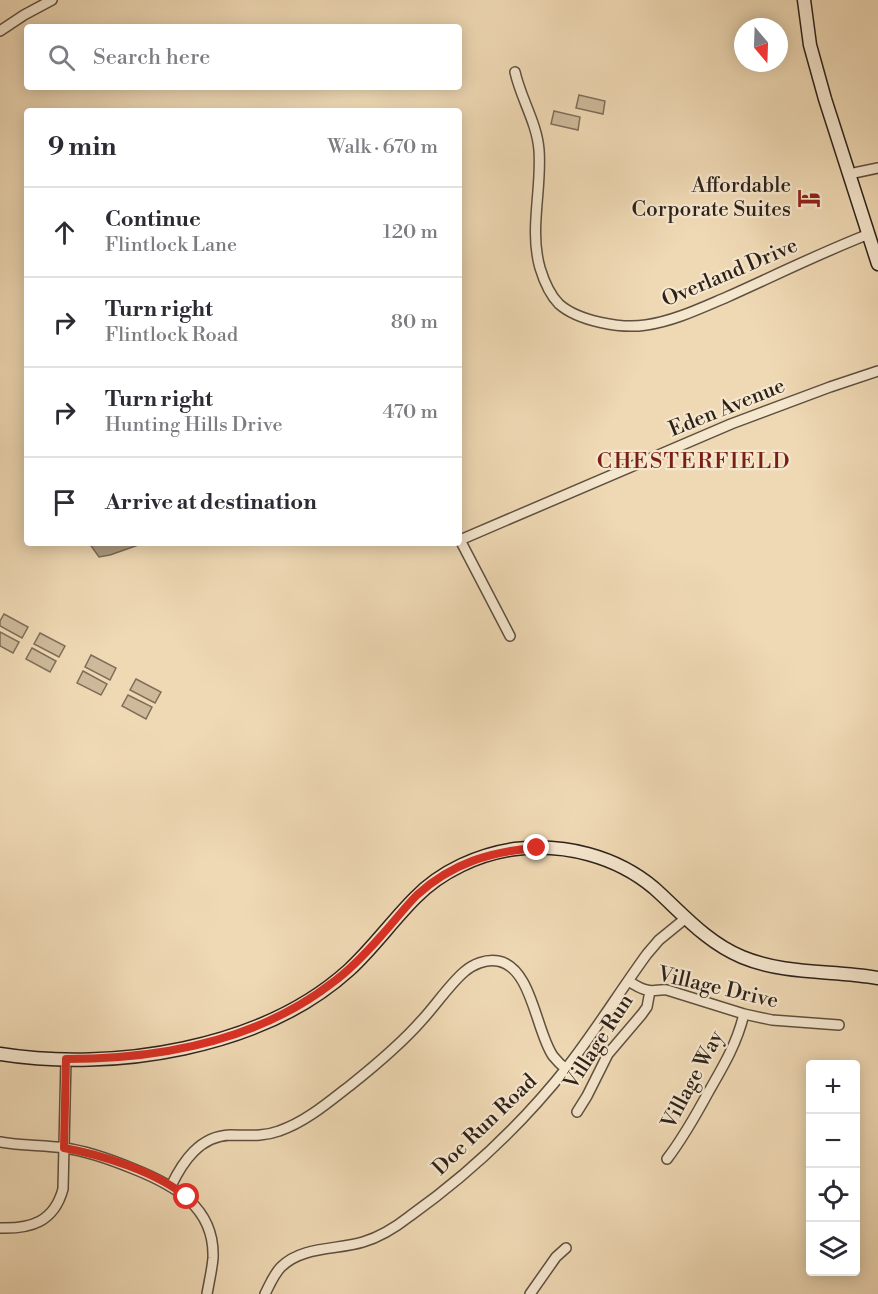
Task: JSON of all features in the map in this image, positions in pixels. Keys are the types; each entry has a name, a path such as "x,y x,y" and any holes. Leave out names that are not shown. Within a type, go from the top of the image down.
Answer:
{"street":[{"path":"0,31 52,0"},
{"path":"804,0 813,55 825,99 878,264"},
{"name":"Overland Drive","path":"515,72 539,147 540,175 535,236 540,269 551,295 571,312 621,326 645,326 664,322 700,309 869,234"},
{"path":"849,174 878,168"},
{"name":"Eden Avenue","path":"462,538 730,424 878,371"},
{"path":"462,545 510,636"},
{"path":"0,1054 66,1059 112,1058 171,1050 257,1026 279,1017 318,993 347,971 417,896 452,870 498,852 526,848 556,848 609,861 639,877 708,938 742,957 761,964 790,969 878,978"},
{"name":"Doe Run Road","path":"265,1294 280,1268 295,1257 350,1246 378,1236 411,1215 482,1158 566,1069 647,954 686,918"},
{"path":"171,1186 189,1155 202,1144 219,1136 255,1136 281,1130 313,1113 336,1097 389,1055 464,972 480,963 502,962 515,970 525,986 552,1055 566,1069"},
{"name":"Village Drive","path":"628,981 644,990 667,990 744,1014 772,1020 839,1025"},
{"name":"Village Run","path":"577,1112 591,1090 608,1054 647,1007 650,991"},
{"name":"Village Way","path":"667,1159 682,1140 730,1053 744,1014"},
{"path":"0,1228 22,1228 39,1223 51,1213 60,1199 63,1189 66,1059"},
{"path":"0,1142 79,1150 154,1177 187,1197 206,1222 210,1234 213,1257 207,1294"},
{"path":"530,1294 556,1257 566,1248"}],"shaded area":[{"path":"579,95 605,101 603,114 576,108"},
{"path":"554,111 580,117 578,130 551,124"},
{"path":"91,546 136,546 110,555 99,557"},
{"path":"4,614 28,627 22,638 0,626"},
{"path":"0,632 19,642 13,653 0,646"},
{"path":"40,633 65,646 59,657 34,644"},
{"path":"32,648 56,661 50,672 26,659"},
{"path":"91,655 116,668 110,680 85,667"},
{"path":"83,671 107,684 101,695 77,683"},
{"path":"136,679 161,692 155,703 130,690"},
{"path":"128,695 152,707 146,719 122,706"}],"place":[{"name":"Affordable Corporate Suites","path":"809,198"}],"district":[{"name":"CHESTERFIELD","path":"694,461"}],"route":[{"path":"187,1197 179,1190 130,1167 79,1150 64,1148 66,1059 112,1058 171,1050 204,1043 279,1017 333,983 363,956 417,896 452,870 498,852 537,848"}]}
